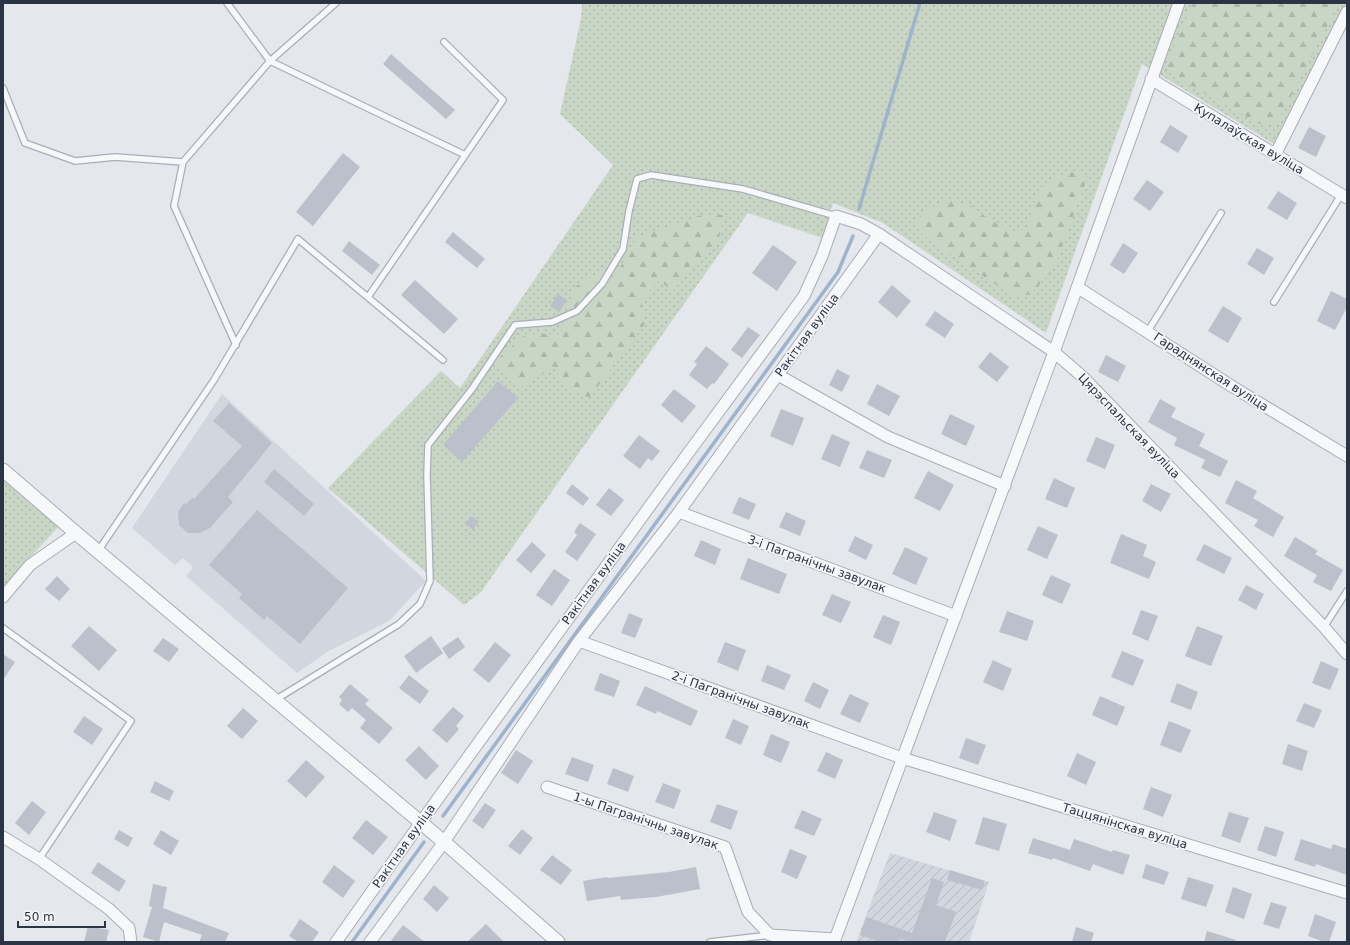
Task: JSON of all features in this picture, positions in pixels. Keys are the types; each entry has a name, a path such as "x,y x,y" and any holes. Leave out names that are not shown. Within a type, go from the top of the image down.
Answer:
{"street":[{"path":"773,938 834,940 1005,486 1178,3"},
{"path":"1275,155 1347,12"},
{"name":"Купалаўская вуліца","path":"1151,79 1344,197"},
{"name":"Цярэспальская вуліца","path":"836,216 861,224 879,234 1054,352 1084,378 1324,627 1347,654"},
{"name":"Ракітная вуліца","path":"336,942 684,458 804,296 822,256 836,216"},
{"name":"Ракітная вуліца","path":"370,942 444,842 579,641 679,512 879,234"},
{"name":"Гараднянская вуліца","path":"1077,287 1233,387 1347,456"},
{"path":"778,375 888,437 1005,486"},
{"path":"3,470 421,822 558,942"},
{"name":"3-і Пагранічны завулак","path":"679,512 956,616"},
{"path":"3,597 30,565 76,533"},
{"name":"2-і Пагранічны завулак","path":"579,641 902,758"},
{"name":"Таццянінская вуліца","path":"902,758 1347,893"},
{"name":"1-ы Пагранічны завулак","path":"547,787 726,847 748,912 773,938"},
{"path":"3,837 39,860 109,909 129,928 131,942"}],"lane":[{"path":"227,3 270,61 465,155"},
{"path":"236,345 174,206 183,162 270,61 336,3"},
{"path":"368,297 503,100 444,42"},
{"path":"3,88 25,143 74,162 115,157 183,162"},
{"path":"275,700 399,624 420,604 430,581 427,475 428,445 472,388 516,325 552,322 577,311 602,284 623,249 629,211 637,179 651,175 743,190 836,216"},
{"path":"1274,302 1344,197"},
{"path":"1148,332 1221,213"},
{"path":"98,551 214,380 298,239 443,360"},
{"path":"1324,627 1347,591"},
{"path":"3,628 132,721 39,860"},
{"path":"710,942 773,938"}],"shaded area":[{"path":"222,394 426,581 389,621 327,652 297,673 186,576 193,568 190,564 183,558 175,565 132,528"},
{"path":"890,853 989,882 969,942 856,942"}],"green space":[{"path":"582,3 1347,3 1274,144 1142,64 1046,333 883,223 833,203 823,238 748,213 481,592 464,605 328,488 441,371 460,388 613,165 560,114 581,19"},
{"path":"1193,3 1339,3 1278,122 1263,126 1178,78 1166,64"},
{"path":"1076,171 1084,174 1087,179 1055,267 1031,294 1016,298 923,236 916,224 923,211 949,200 971,206 990,220 1014,232 1028,228 1035,200 1042,186 1053,179"},
{"path":"701,215 724,215 719,238 673,291 659,281 641,300 645,324 589,398 563,385 554,366 521,387 495,361 526,334 561,334 575,287 597,273 617,273 637,237"},
{"path":"3,479 59,526 3,587"}],"building":[{"path":"391,54 455,110 446,119 383,64"},
{"path":"1170,125 1188,136 1178,153 1160,142"},
{"path":"1309,127 1326,136 1316,157 1298,148"},
{"path":"343,153 360,167 313,226 296,212"},
{"path":"1147,180 1164,192 1150,211 1133,199"},
{"path":"1278,191 1297,203 1287,220 1267,208"},
{"path":"453,232 485,259 477,268 445,242"},
{"path":"349,241 380,265 372,275 342,251"},
{"path":"1123,243 1138,253 1124,274 1110,265"},
{"path":"773,245 797,262 777,291 752,273"},
{"path":"1257,248 1274,258 1264,275 1247,264"},
{"path":"415,280 458,319 444,334 401,295"},
{"path":"892,285 911,301 897,318 878,302"},
{"path":"1331,291 1347,299 1347,307 1335,330 1317,321"},
{"path":"558,294 567,300 559,312 550,306"},
{"path":"1223,306 1242,318 1228,343 1208,331"},
{"path":"935,311 954,324 945,338 925,325"},
{"path":"748,327 760,335 742,358 731,350"},
{"path":"706,346 729,364 714,384 712,383 707,389 689,375 697,364 694,362"},
{"path":"990,352 1009,367 997,382 978,367"},
{"path":"1106,355 1126,366 1118,382 1098,372"},
{"path":"837,369 850,376 842,392 829,385"},
{"path":"498,381 518,398 462,462 443,445"},
{"path":"877,384 900,396 889,416 867,404"},
{"path":"674,389 696,406 682,423 661,405"},
{"path":"1160,399 1176,408 1171,417 1205,434 1199,446 1228,461 1220,477 1201,468 1205,460 1174,445 1177,438 1148,422"},
{"path":"229,403 272,443 228,497 233,502 210,528 200,533 188,533 179,525 178,512 184,503 186,504 192,498 194,499 242,446 213,421"},
{"path":"781,409 804,418 793,446 770,436"},
{"path":"950,414 975,426 966,446 941,434"},
{"path":"832,434 850,442 840,467 821,459"},
{"path":"639,435 660,451 652,461 648,458 640,469 623,456"},
{"path":"1096,437 1115,445 1105,469 1086,461"},
{"path":"867,450 892,460 884,478 859,468"},
{"path":"274,469 314,504 304,516 264,482"},
{"path":"928,471 954,485 940,511 914,498"},
{"path":"1054,478 1075,488 1067,508 1045,499"},
{"path":"1236,480 1257,491 1253,498 1284,517 1273,537 1254,526 1258,520 1225,503"},
{"path":"572,484 589,498 583,506 566,493"},
{"path":"1151,484 1171,494 1161,512 1142,501"},
{"path":"609,488 624,500 611,516 596,505"},
{"path":"739,497 756,504 749,520 732,513"},
{"path":"257,510 348,588 300,644 267,616 264,620 239,598 242,594 209,565"},
{"path":"786,512 806,521 800,536 779,527"},
{"path":"471,516 479,521 473,530 465,524"},
{"path":"580,523 596,534 577,561 565,552 577,535 574,532"},
{"path":"1038,526 1058,535 1047,559 1027,550"},
{"path":"1121,534 1147,545 1143,556 1156,562 1149,579 1110,563"},
{"path":"855,536 873,545 866,560 848,551"},
{"path":"1295,537 1318,551 1315,554 1343,570 1331,591 1313,582 1317,575 1284,556"},
{"path":"701,540 721,549 715,565 694,556"},
{"path":"532,542 546,555 531,573 516,560"},
{"path":"1204,544 1232,558 1224,574 1196,560"},
{"path":"905,547 928,558 916,585 892,574"},
{"path":"748,558 787,574 779,594 740,579"},
{"path":"554,569 570,580 552,606 536,595"},
{"path":"1051,575 1071,584 1062,604 1042,595"},
{"path":"57,576 70,589 59,601 45,589"},
{"path":"1246,585 1264,594 1256,610 1238,600"},
{"path":"832,594 851,602 841,623 822,615"},
{"path":"1141,610 1158,616 1148,641 1132,634"},
{"path":"1007,611 1034,621 1027,641 999,632"},
{"path":"629,613 643,619 635,638 621,633"},
{"path":"883,615 900,622 891,645 873,637"},
{"path":"89,626 117,650 99,671 71,646"},
{"path":"1197,626 1223,636 1211,666 1185,656"},
{"path":"431,636 443,653 416,673 404,656"},
{"path":"458,637 465,647 449,659 442,648"},
{"path":"163,638 179,649 169,662 153,651"},
{"path":"495,642 511,655 489,683 473,670"},
{"path":"725,642 746,650 738,671 717,662"},
{"path":"1122,651 1144,660 1133,686 1111,677"},
{"path":"3,654 15,662 3,680"},
{"path":"993,660 1012,669 1003,691 983,682"},
{"path":"1321,661 1339,669 1330,690 1312,683"},
{"path":"767,665 791,675 784,690 761,681"},
{"path":"600,673 620,681 614,697 594,690"},
{"path":"409,675 429,691 420,704 399,688"},
{"path":"813,682 829,690 820,709 804,701"},
{"path":"1177,683 1198,692 1191,710 1170,702"},
{"path":"350,684 369,700 365,704 393,728 379,744 360,728 366,720 352,708 348,712 339,704 342,700 339,697"},
{"path":"645,686 698,711 691,726 657,711 656,714 636,705"},
{"path":"850,694 869,703 860,723 840,714"},
{"path":"1100,696 1125,707 1117,726 1092,715"},
{"path":"1304,703 1322,710 1314,728 1296,721"},
{"path":"453,707 464,716 456,726 459,729 447,743 432,730"},
{"path":"243,708 258,721 242,739 227,726"},
{"path":"84,716 103,729 92,745 73,732"},
{"path":"733,719 749,726 741,745 725,738"},
{"path":"1169,721 1191,730 1181,753 1160,745"},
{"path":"771,734 790,742 781,763 763,755"},
{"path":"966,738 986,745 978,765 959,758"},
{"path":"1288,744 1308,751 1302,771 1282,764"},
{"path":"419,746 439,766 426,780 405,760"},
{"path":"516,750 533,761 518,784 501,773"},
{"path":"826,752 843,760 835,779 817,771"},
{"path":"1077,753 1096,762 1086,785 1067,776"},
{"path":"572,757 594,765 588,782 565,774"},
{"path":"306,760 325,777 306,798 287,781"},
{"path":"613,768 634,776 628,792 607,784"},
{"path":"155,781 174,791 169,801 150,792"},
{"path":"663,783 681,790 674,809 655,802"},
{"path":"1151,787 1172,795 1163,817 1143,809"},
{"path":"32,801 46,812 29,835 15,823"},
{"path":"485,803 496,810 483,829 472,821"},
{"path":"717,804 738,811 731,830 710,822"},
{"path":"802,810 822,819 814,836 794,828"},
{"path":"934,812 957,820 950,841 926,832"},
{"path":"1229,812 1249,818 1240,843 1221,836"},
{"path":"983,817 1007,824 999,851 975,844"},
{"path":"366,820 388,837 373,855 352,838"},
{"path":"1265,826 1284,832 1276,857 1257,850"},
{"path":"522,829 533,838 520,855 508,846"},
{"path":"119,830 133,838 128,847 114,839"},
{"path":"161,830 179,841 171,855 153,844"},
{"path":"1033,838 1070,850 1074,839 1112,852 1113,850 1130,855 1123,875 1093,864 1090,871 1053,858 1052,860 1028,853"},
{"path":"1301,839 1331,849 1333,844 1347,849 1347,875 1316,864 1315,867 1294,860"},
{"path":"790,849 807,856 797,879 781,872"},
{"path":"552,855 572,870 561,885 540,870"},
{"path":"98,862 126,881 119,892 91,873"},
{"path":"1146,864 1169,872 1164,885 1142,878"},
{"path":"334,865 355,881 343,898 322,882"},
{"path":"696,867 700,889 656,897 621,900 620,896 587,901 583,881 607,877 669,872"},
{"path":"950,870 985,881 982,890 947,880"},
{"path":"1188,877 1214,885 1206,907 1181,899"},
{"path":"932,878 944,882 936,905 956,912 945,942 909,942 899,938 898,942 880,942 860,935 866,917 912,933"},
{"path":"153,884 167,887 163,908 229,933 225,942 199,942 202,935 164,922 159,942 143,937 152,907 149,906"},
{"path":"434,885 449,898 437,912 423,899"},
{"path":"1233,887 1252,894 1244,919 1225,912"},
{"path":"1271,902 1287,907 1279,929 1263,924"},
{"path":"1315,914 1336,922 1329,942 1324,942 1308,936"},
{"path":"300,919 319,932 312,942 298,942 289,936"},
{"path":"486,924 504,942 467,942"},
{"path":"403,925 425,942 390,942"},
{"path":"88,926 109,930 106,942 84,942"},
{"path":"1076,927 1094,933 1091,942 1072,942"},
{"path":"1207,931 1236,940 1236,942 1204,942"}],"waterway":[{"path":"859,209 920,3"},
{"path":"443,816 838,272 853,236"},
{"path":"352,942 424,842"}]}
